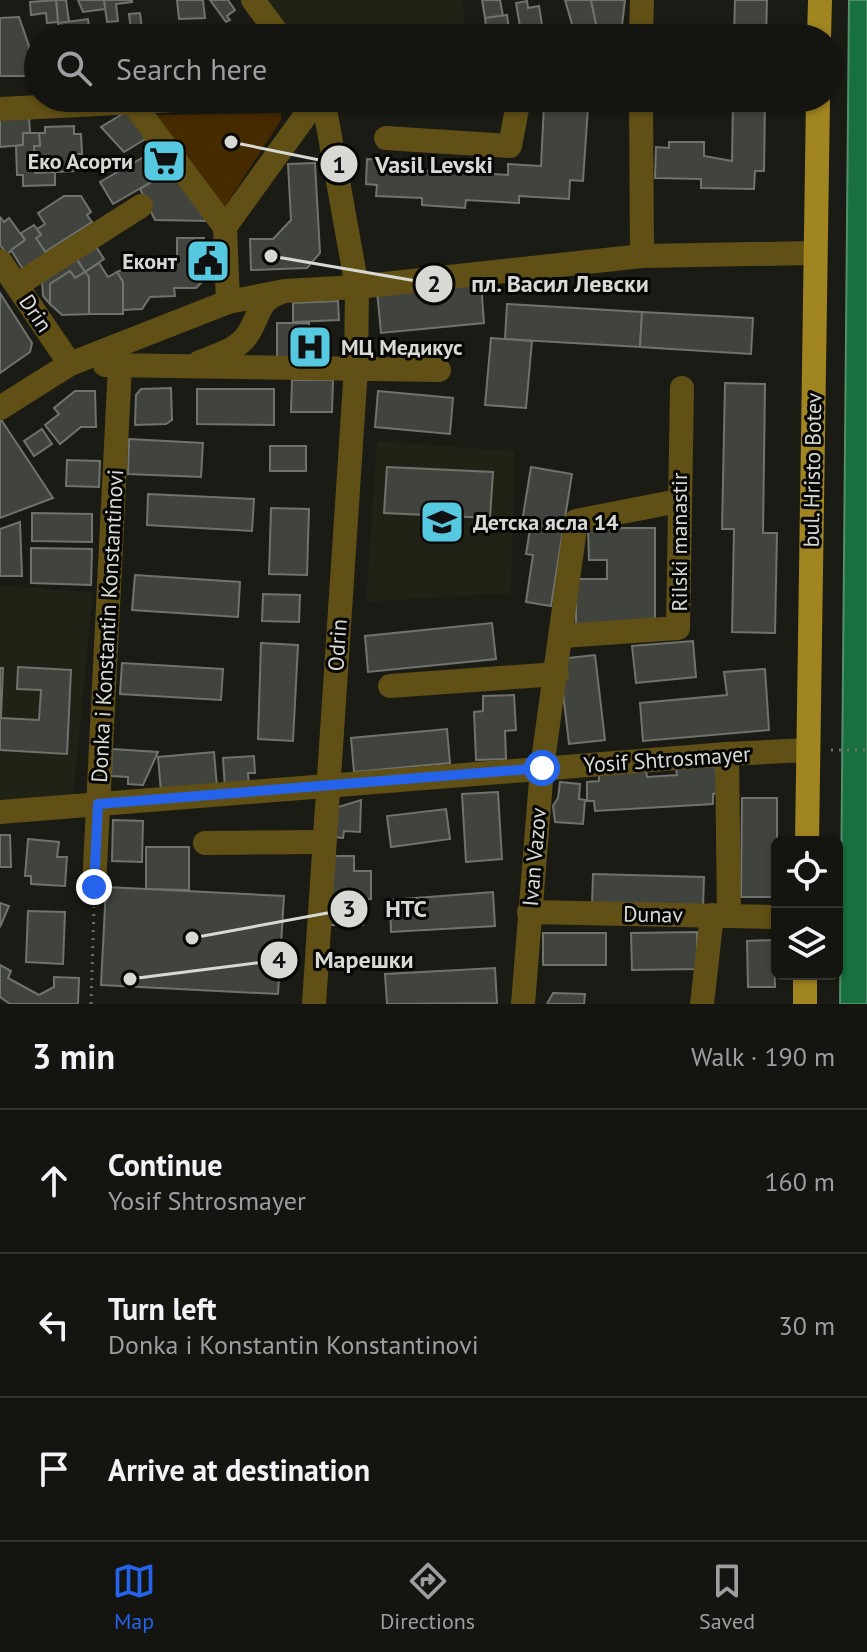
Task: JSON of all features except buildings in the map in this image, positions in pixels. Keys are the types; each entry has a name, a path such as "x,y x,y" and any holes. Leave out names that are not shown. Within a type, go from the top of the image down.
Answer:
{"main road":[{"path":"819,24 820,0"},
{"name":"bul. Hristo Botev","path":"807,836 818,112"},
{"path":"805,980 805,1004"}],"street":[{"path":"253,0 271,24"},
{"path":"641,24 642,0"},
{"path":"0,109 24,108"},
{"path":"139,112 225,227 228,302"},
{"path":"225,227 311,112"},
{"name":"Odrin","path":"314,1004 356,368 357,287 324,112"},
{"path":"386,138 510,146 516,112"},
{"path":"641,112 642,256"},
{"path":"17,285 141,206"},
{"path":"0,408 70,364 140,335 228,302 285,291 357,287 642,256 814,253"},
{"name":"Drin","path":"0,261 70,364"},
{"path":"191,366 235,347 249,332 261,303 285,291"},
{"name":"Donka i Konstantin Konstantinovi","path":"94,887 132,365 140,335"},
{"path":"70,364 439,370"},
{"name":"Rilski manastir","path":"562,636 678,628 682,388"},
{"name":"Ivan Vazov","path":"523,1004 542,768 576,521 678,501"},
{"path":"390,686 557,674"},
{"name":"Yosif Shtrosmayer","path":"0,812 542,768 808,750"},
{"path":"702,1004 721,915 727,754"},
{"path":"205,843 323,842"},
{"name":"Dunav","path":"529,912 771,917"}],"path":[{"path":"835,750 867,750"},
{"path":"91,1004 94,887"}],"shaded area":[{"path":"268,0 463,0 464,24 286,24"},
{"path":"849,0 867,0 867,1004 840,1004 840,980 843,980"},
{"path":"281,113 281,120 222,211 153,115"},
{"name":"Детска ясла 14","path":"377,441 515,451 511,593 366,602"},
{"path":"0,586 93,592 73,797 0,805"}],"place":[{"name":"Vasil Levski","path":"231,142"},
{"name":"Еко Асорти","path":"164,161"},
{"name":"пл. Васил Левски","path":"271,256"},
{"name":"Еконт","path":"208,261"},
{"name":"МЦ Медикус","path":"310,347"},
{"name":"Детска ясла 14","path":"442,522"},
{"name":"НТС","path":"192,938"},
{"name":"Марешки","path":"130,979"}],"route":[{"path":"94,887 98,804 542,768"}]}
